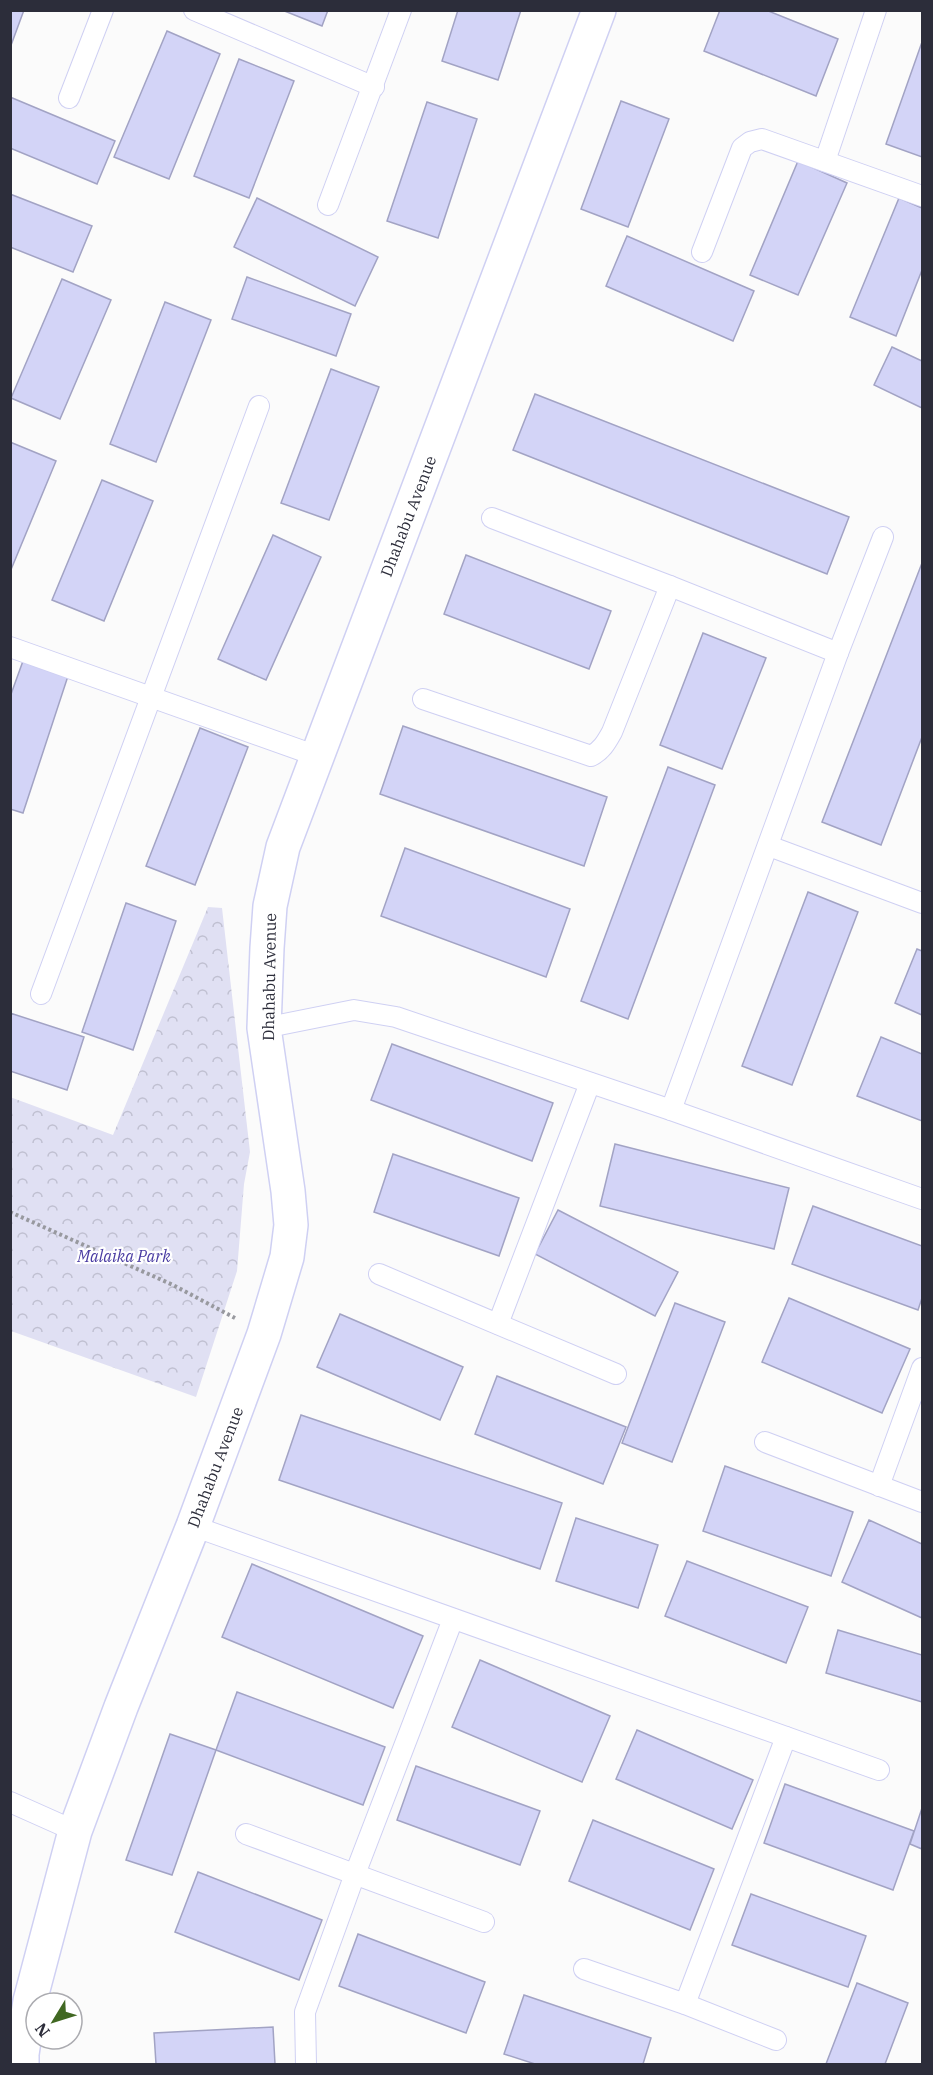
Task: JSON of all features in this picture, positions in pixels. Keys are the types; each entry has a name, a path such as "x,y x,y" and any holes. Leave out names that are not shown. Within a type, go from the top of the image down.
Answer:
{"street":[{"name":"Dhahabu Avenue","path":"22,2064 30,2001 75,1831 121,1707 193,1526 264,1334 287,1257 291,1225 288,1191 264,1028 270,906 284,847 599,10"}],"lane":[{"path":"69,98 103,10"},
{"path":"194,10 374,87"},
{"path":"328,204 374,87 401,10"},
{"path":"825,161 876,10"},
{"path":"702,252 742,148 750,142 762,139 922,196"},
{"path":"41,994 259,406"},
{"path":"492,518 838,653"},
{"path":"671,1110 838,653 883,537"},
{"path":"423,699 591,756 602,747 612,732 670,586"},
{"path":"10,647 317,756"},
{"path":"769,846 922,903"},
{"path":"264,1028 354,1010 396,1017 671,1110 922,1199"},
{"path":"498,1324 590,1083"},
{"path":"379,1274 616,1374"},
{"path":"879,1486 922,1368"},
{"path":"765,1442 922,1502"},
{"path":"193,1526 879,1770"},
{"path":"306,2064 305,2012 453,1619"},
{"path":"685,2004 786,1737"},
{"path":"10,1802 75,1831"},
{"path":"246,1834 484,1922"},
{"path":"584,1970 685,2004 776,2040"}],"path":[{"path":"10,1212 173,1285 264,1334"}],"green space":[{"name":"Malaika Park","path":"208,907 222,908 250,1152 244,1184 237,1271 196,1397 11,1331 10,1097 113,1135"}],"building":[{"path":"10,10 24,10 10,48"},
{"path":"282,10 328,10 322,26"},
{"path":"458,10 521,10 498,80 442,61"},
{"path":"720,10 766,10 838,39 816,96 704,51"},
{"path":"167,31 220,54 169,179 114,157"},
{"path":"922,42 922,157 886,144"},
{"path":"239,59 294,81 249,198 194,176"},
{"path":"10,97 115,141 97,184 10,148"},
{"path":"621,101 669,119 628,227 581,209"},
{"path":"427,102 477,119 438,238 387,221"},
{"path":"798,161 847,183 798,295 750,275"},
{"path":"10,194 92,226 73,272 10,247"},
{"path":"257,198 378,257 355,306 234,247"},
{"path":"899,198 922,208 922,270 896,336 850,317"},
{"path":"627,236 754,291 733,341 606,286"},
{"path":"247,277 351,314 336,356 232,319"},
{"path":"62,279 111,300 60,419 11,398"},
{"path":"165,302 211,320 156,462 110,444"},
{"path":"892,347 922,361 922,408 874,385"},
{"path":"331,369 379,387 329,520 281,503"},
{"path":"535,394 849,517 827,574 513,450"},
{"path":"10,442 56,461 10,572"},
{"path":"102,480 153,501 104,621 52,600"},
{"path":"273,535 321,557 266,680 218,659"},
{"path":"466,555 611,611 589,669 444,614"},
{"path":"922,563 922,737 881,845 822,822"},
{"path":"703,633 766,658 722,769 660,745"},
{"path":"23,661 68,676 23,813 10,809 10,697"},
{"path":"403,726 607,797 584,866 380,794"},
{"path":"200,728 248,747 195,885 146,866"},
{"path":"668,767 715,785 628,1019 581,1001"},
{"path":"405,848 570,909 546,977 381,916"},
{"path":"808,892 858,912 792,1085 742,1066"},
{"path":"126,903 176,921 133,1050 82,1032"},
{"path":"917,949 922,951 922,1015 895,1003"},
{"path":"10,1013 84,1037 67,1090 10,1071"},
{"path":"881,1037 922,1054 922,1121 857,1096"},
{"path":"392,1044 553,1103 532,1161 371,1100"},
{"path":"615,1144 789,1188 774,1249 600,1206"},
{"path":"393,1154 519,1198 499,1256 374,1212"},
{"path":"813,1206 922,1246 922,1298 918,1310 792,1264"},
{"path":"558,1210 678,1272 655,1316 535,1254"},
{"path":"789,1298 910,1349 882,1413 762,1362"},
{"path":"675,1303 725,1322 672,1462 622,1443"},
{"path":"340,1314 463,1367 440,1420 317,1367"},
{"path":"497,1376 626,1427 603,1484 475,1434"},
{"path":"301,1415 562,1503 540,1569 279,1480"},
{"path":"725,1466 853,1512 831,1576 703,1531"},
{"path":"576,1518 658,1545 638,1608 556,1581"},
{"path":"869,1520 922,1544 922,1618 842,1582"},
{"path":"687,1561 808,1607 786,1663 665,1616"},
{"path":"252,1564 423,1636 393,1708 222,1637"},
{"path":"838,1630 922,1655 922,1702 826,1673"},
{"path":"480,1660 610,1716 582,1782 452,1727"},
{"path":"237,1692 385,1747 363,1805 216,1750"},
{"path":"637,1730 753,1780 732,1829 616,1779"},
{"path":"170,1734 216,1750 172,1875 126,1860"},
{"path":"416,1766 540,1811 520,1865 397,1820"},
{"path":"785,1784 914,1831 893,1890 764,1843"},
{"path":"922,1808 922,1849 910,1844"},
{"path":"593,1820 714,1869 690,1930 569,1881"},
{"path":"198,1872 322,1920 299,1980 175,1932"},
{"path":"751,1894 866,1936 848,1987 732,1945"},
{"path":"358,1934 485,1982 466,2033 339,1986"},
{"path":"857,1983 908,2003 885,2064 826,2064"},
{"path":"524,1995 651,2038 643,2064 535,2064 504,2054"},
{"path":"273,2027 275,2064 156,2064 154,2033"}]}
